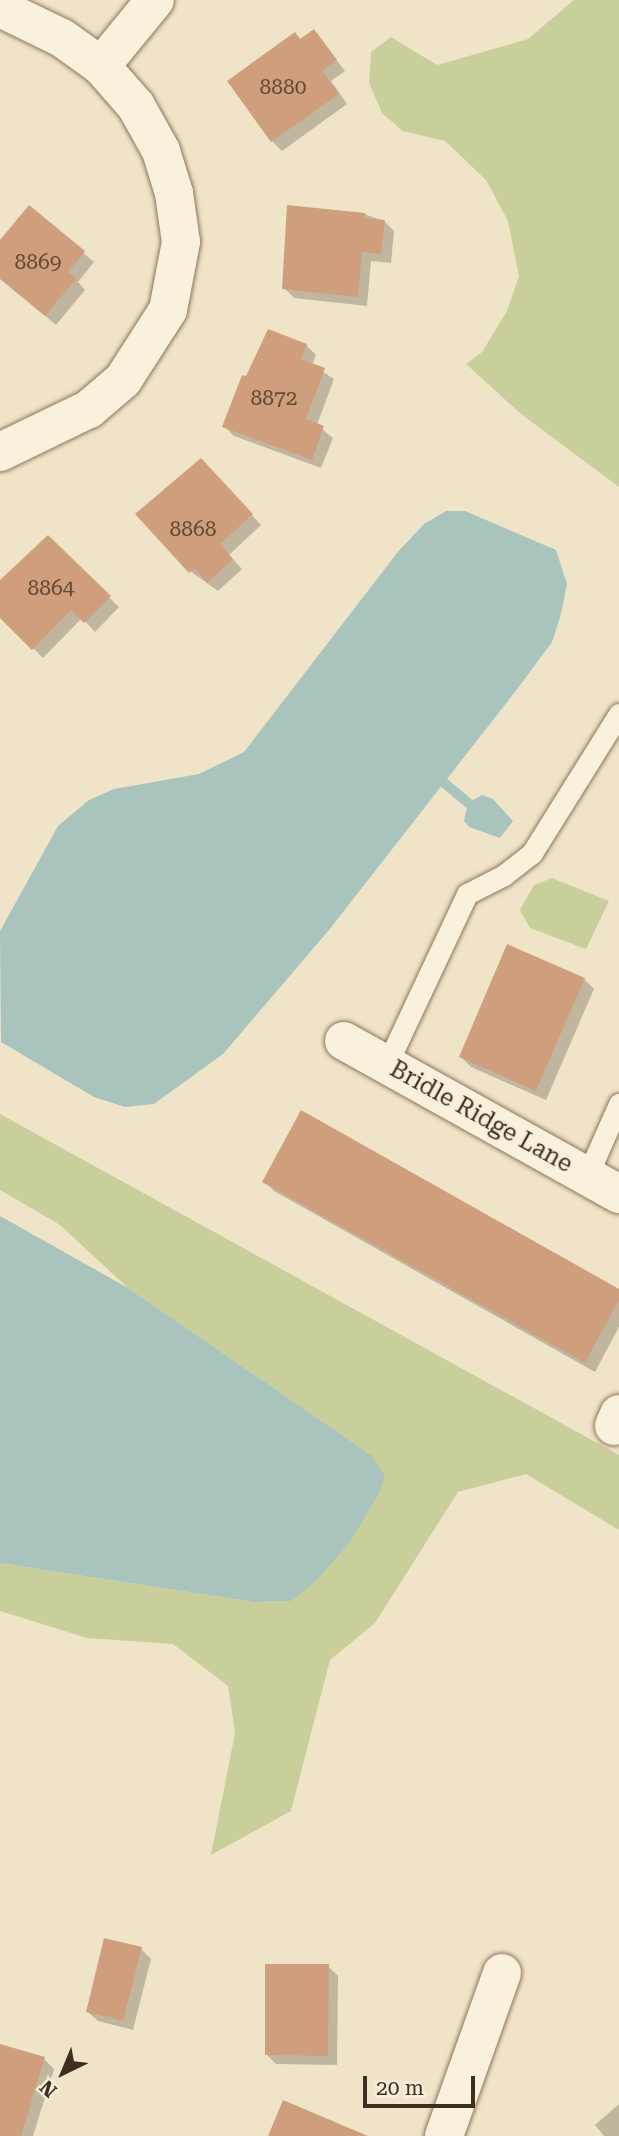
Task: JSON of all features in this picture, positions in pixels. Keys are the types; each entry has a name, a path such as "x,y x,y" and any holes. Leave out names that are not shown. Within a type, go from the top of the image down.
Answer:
{"street":[{"path":"101,66 155,0"},
{"path":"0,8 62,38 101,66 136,106 161,151 174,193 181,243 177,283 168,310 123,380 89,409 0,452"},
{"name":"Bridle Ridge Lane","path":"344,1041 603,1185"},
{"path":"444,2136 502,1973"}],"lane":[{"path":"387,1064 467,894 504,875 532,853 619,714"},
{"path":"603,1185 619,1104"}],"green space":[{"path":"574,0 619,0 619,487 521,414 466,364 482,352 507,311 519,276 508,221 486,180 445,141 403,131 382,113 369,83 371,52 391,37 437,65 528,39"},
{"path":"552,878 609,901 586,949 530,928 520,910 534,885"},
{"path":"0,1114 619,1455 619,1530 526,1474 458,1492 375,1623 330,1660 291,1811 211,1855 235,1733 228,1686 173,1644 87,1638 0,1611 0,1563 254,1602 291,1601 371,1455 128,1288 60,1225 0,1190"}],"water":[{"path":"446,511 465,511 556,550 567,584 561,614 552,642 329,930 223,1054 154,1104 125,1107 94,1097 1,1042 0,931 58,826 89,800 114,789 199,774 244,752 397,553 424,524"},
{"path":"482,795 493,799 513,821 500,838 469,827 464,821 468,803"},
{"path":"0,1216 128,1288 371,1455 385,1476 378,1495 350,1542 315,1582 291,1601 254,1602 0,1563"}],"building":[{"path":"314,29 337,60 322,71 339,94 271,142 227,81 295,32 300,39"},
{"path":"29,205 85,251 68,272 76,279 45,316 0,279 0,240"},
{"path":"287,205 365,213 365,218 385,220 381,254 362,252 358,297 282,289"},
{"path":"268,329 307,344 301,359 325,368 306,419 324,426 312,460 222,427 242,375 246,376"},
{"path":"201,458 253,514 220,544 233,559 207,583 194,568 189,573 135,514"},
{"path":"48,535 111,596 84,623 71,610 32,650 0,618 0,580"},
{"path":"507,944 585,978 536,1091 459,1057"},
{"path":"301,1110 619,1289 619,1300 585,1363 262,1182"},
{"path":"104,1938 142,1947 123,2021 86,2012"},
{"path":"265,1964 329,1964 328,2056 265,2055"},
{"path":"0,2044 45,2057 21,2136 0,2136"},
{"path":"283,2100 368,2136 268,2136"}],"waterway":[{"path":"442,781 468,803"}]}
